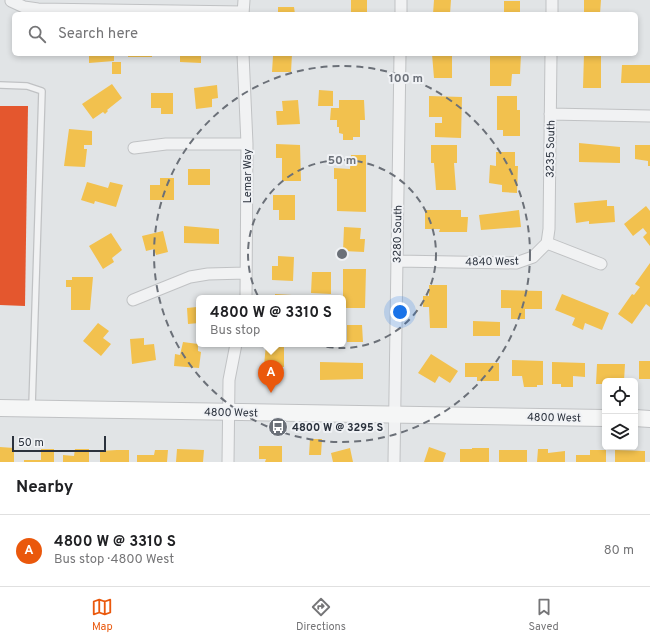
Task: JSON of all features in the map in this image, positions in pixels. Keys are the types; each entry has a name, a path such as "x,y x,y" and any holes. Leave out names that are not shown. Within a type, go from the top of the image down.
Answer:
{"main road":[{"name":"4800 West","path":"0,408 602,418"},
{"path":"638,418 650,419"}],"street":[{"path":"243,12 244,0"},
{"path":"401,0 401,12"},
{"path":"552,0 552,12"},
{"path":"11,1 24,7 38,9 192,12"},
{"name":"Lemar Way","path":"243,56 247,144 246,295"},
{"name":"3280 South","path":"394,462 400,56"},
{"name":"3235 South","path":"547,243 549,229 551,56"},
{"path":"550,114 650,116"},
{"path":"134,148 166,144 247,144"},
{"path":"547,243 601,264"},
{"name":"4840 West","path":"397,261 516,263 533,257 547,243"},
{"path":"132,300 190,277 208,274 246,273"},
{"path":"228,462 229,380 235,347"}],"lane":[{"path":"0,86 27,86 42,91 32,409"}],"building: Homes":[{"path":"351,0 367,0 367,12 351,12"},
{"path":"434,0 451,0 450,12 433,12"},
{"path":"584,0 601,0 600,12 584,12"},
{"path":"504,1 520,1 520,12 504,12"},
{"path":"278,7 294,7 295,12 278,12"},
{"path":"89,56 114,56 114,61 89,63"},
{"path":"128,56 152,56 152,57"},
{"path":"180,56 201,56 201,63 180,62"},
{"path":"273,56 292,56 291,72 272,72"},
{"path":"432,56 452,56 452,78 434,78"},
{"path":"490,56 521,56 520,74 512,74 511,86 490,86"},
{"path":"584,56 601,56 601,88 583,88"},
{"path":"112,62 121,62 121,74 112,74"},
{"path":"622,65 650,65 650,83 621,83"},
{"path":"112,84 122,98 107,110 108,111 105,114 103,112 93,119 82,104"},
{"path":"217,85 218,98 212,99 212,107 196,109 194,88"},
{"path":"319,90 333,91 333,106 318,106"},
{"path":"151,93 173,93 173,114 161,114 161,108 151,108"},
{"path":"429,96 462,97 461,138 435,137 435,123 442,123 442,117 429,117"},
{"path":"497,96 517,96 517,110 520,110 520,136 503,136 503,130 497,130"},
{"path":"298,100 300,124 277,125 276,111 283,111 282,101"},
{"path":"339,100 364,100 365,120 360,120 360,137 353,137 353,140 343,140 343,134 339,133 339,127 337,127 337,120 330,120 331,108 339,108"},
{"path":"69,129 92,131 92,145 84,145 84,149 87,149 85,167 64,166"},
{"path":"579,143 620,147 620,163 579,162"},
{"path":"276,144 300,145 301,181 282,181 282,158 276,158"},
{"path":"431,145 457,145 457,163 454,163 456,190 436,190 434,163 431,163"},
{"path":"635,145 650,145 650,166 648,166 648,161 635,159"},
{"path":"496,152 515,152 515,166 518,166 517,193 502,192 502,185 489,183 490,165 496,166"},
{"path":"351,155 366,155 366,212 337,211 337,179 334,179 334,168 350,169"},
{"path":"188,169 210,169 210,185 188,185"},
{"path":"160,178 174,178 174,200 150,200 150,185 160,185"},
{"path":"87,182 108,188 110,182 123,185 116,207 95,201 94,204 81,200"},
{"path":"273,195 295,195 295,220 279,220 279,210 273,210"},
{"path":"607,200 607,206 614,206 615,222 589,224 589,221 576,223 574,203"},
{"path":"646,206 650,211 650,246 643,237 647,233 643,228 633,236 624,224"},
{"path":"425,210 461,210 461,217 468,217 467,232 439,232 440,229 425,229"},
{"path":"519,210 521,227 481,230 479,215"},
{"path":"184,226 219,229 219,244 184,243"},
{"path":"344,227 361,228 360,239 365,239 364,252 343,251"},
{"path":"163,231 168,252 156,255 154,249 146,251 142,236"},
{"path":"111,233 122,250 112,258 114,262 103,269 89,246"},
{"path":"278,256 294,257 293,281 272,280 272,266 278,266"},
{"path":"650,263 650,307 646,304 632,324 618,314 632,294 634,295 640,287 635,284"},
{"path":"343,269 366,269 365,308 346,308 346,295 343,295"},
{"path":"312,272 331,272 331,294 311,293"},
{"path":"72,277 93,277 90,310 71,310 71,287 66,287 66,280 72,280"},
{"path":"429,285 447,285 447,328 430,328 429,307 423,307 423,296 429,296"},
{"path":"501,290 542,291 542,309 525,309 525,319 511,319 511,308 501,308"},
{"path":"562,294 609,313 602,330 585,323 583,330 572,325 575,318 555,310"},
{"path":"196,307 196,323 188,324 187,308"},
{"path":"473,321 500,322 500,336 473,336"},
{"path":"98,323 109,331 103,338 111,344 101,356 83,341"},
{"path":"347,325 362,325 363,342 347,342"},
{"path":"144,338 144,345 154,344 156,360 132,364 130,339"},
{"path":"183,342 196,344 198,351 201,352 199,368 174,366 175,354 180,355"},
{"path":"266,347 284,347 284,367 281,367 281,379 266,379 267,366 264,366"},
{"path":"431,354 458,371 450,383 439,376 435,383 418,373"},
{"path":"512,360 543,361 543,385 537,385 537,387 524,387 522,376 512,376"},
{"path":"639,361 650,361 650,379 639,379"},
{"path":"320,362 363,363 363,379 320,380"},
{"path":"552,362 585,363 585,377 573,376 573,387 561,387 561,384 552,384"},
{"path":"465,363 499,363 499,381 477,381 477,377 465,377"},
{"path":"597,364 625,364 624,378 602,378 602,384 596,384"},
{"path":"310,439 322,439 321,455 309,455"},
{"path":"259,446 282,446 282,462 265,462 266,459 259,459"},
{"path":"0,447 14,448 14,462 0,462"},
{"path":"429,447 446,453 443,462 424,462"},
{"path":"350,448 353,462 333,462 331,453"},
{"path":"489,448 489,462 460,462 460,449"},
{"path":"41,449 54,449 54,462 24,462 24,460 41,460"},
{"path":"75,449 89,449 89,462 63,462 63,455 74,456"},
{"path":"177,449 204,450 203,462 176,462"},
{"path":"538,449 548,449 548,453 565,451 565,462 537,462"},
{"path":"129,450 129,462 100,462 100,451"},
{"path":"155,450 168,450 167,462 137,462 137,455 154,455"},
{"path":"499,450 527,450 527,462 499,462"},
{"path":"590,450 606,450 606,462 576,462 576,455 590,455"},
{"path":"615,450 645,451 645,462 615,462"}],"building: Shops":[{"path":"0,106 28,106 25,306 0,305"}],"place":[{"name":"4800 W @ 3310 S","path":"271,393"},
{"name":"4800 W @ 3295 S","path":"278,427"}]}
